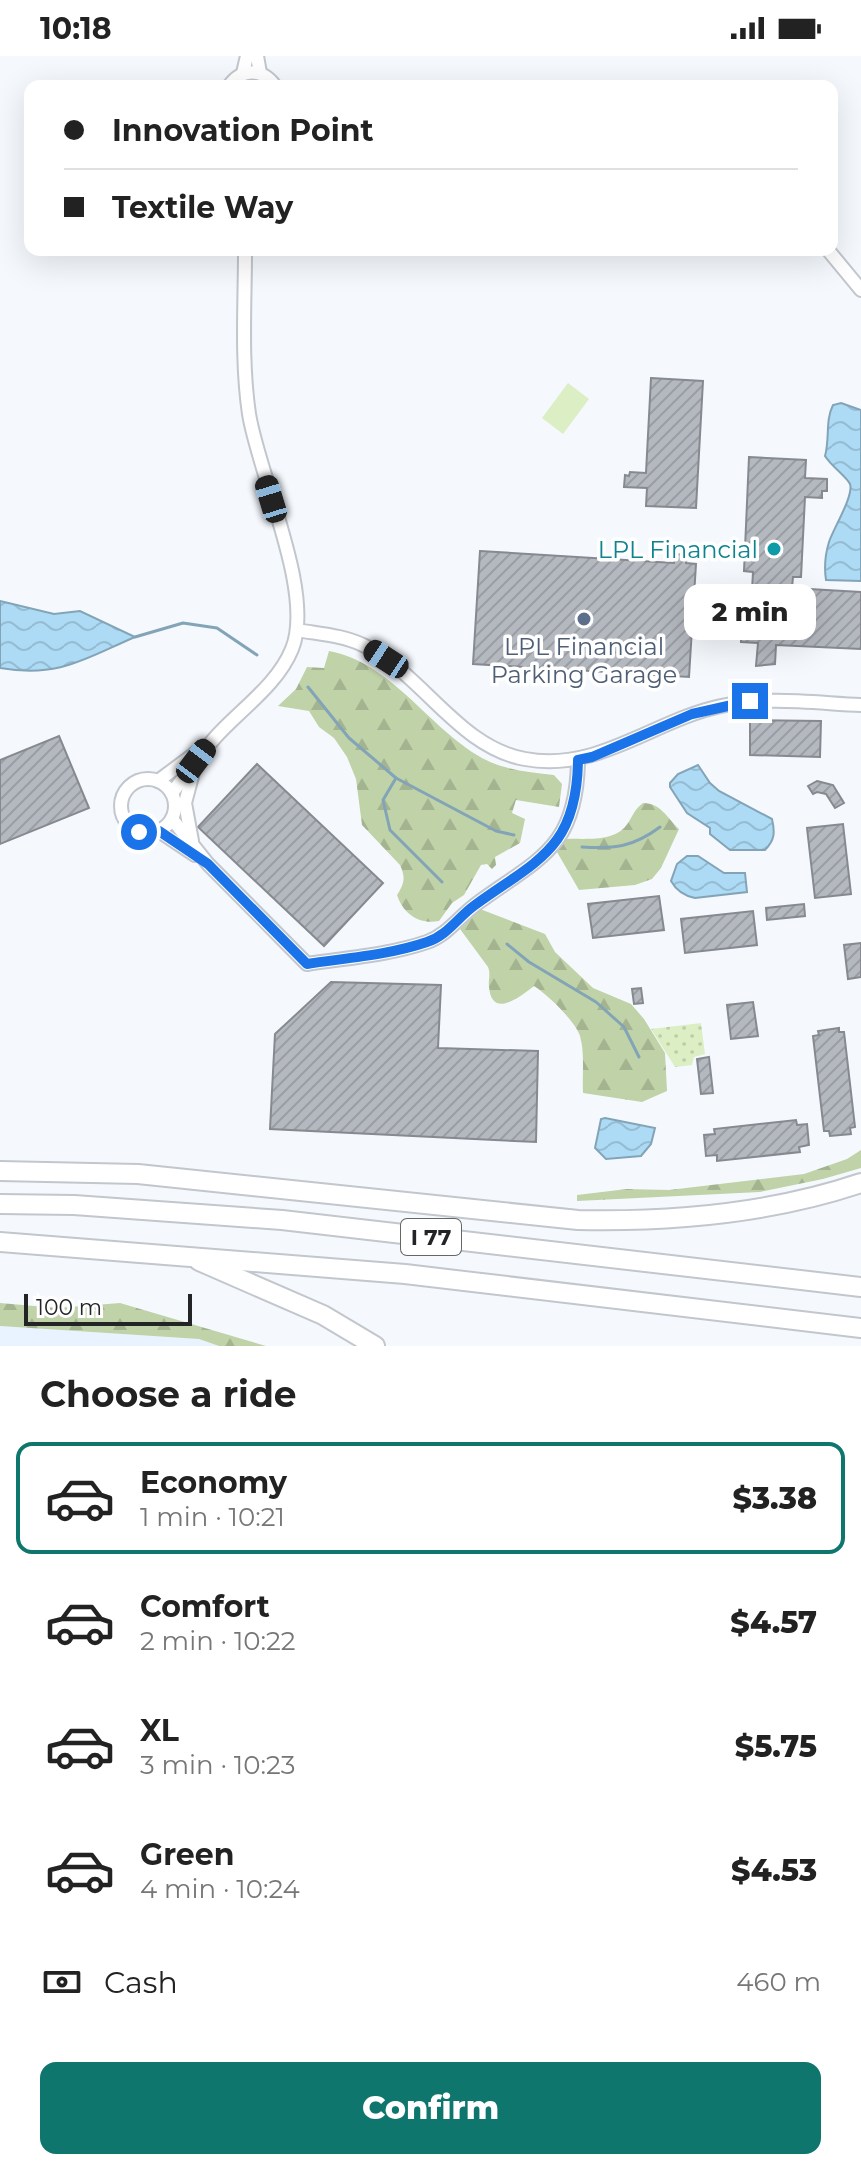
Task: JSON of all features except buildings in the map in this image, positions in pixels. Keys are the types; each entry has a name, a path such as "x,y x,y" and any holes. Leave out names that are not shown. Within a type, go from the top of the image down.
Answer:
{"highway":[{"path":"0,1171 138,1174 578,1220 644,1221 744,1209 861,1183"},
{"name":"I 77","path":"0,1204 74,1205 282,1220 861,1287"},
{"name":"I 77","path":"0,1242 405,1274 861,1328"},
{"path":"186,1255 323,1315 375,1346"}],"street":[{"path":"235,80 243,73 247,56"},
{"path":"257,56 260,73"},
{"path":"243,73 260,73 270,80"},
{"path":"172,793 213,740 280,669 291,652 297,630 296,588 249,413 243,349 245,256"},
{"path":"833,256 861,290"},
{"path":"297,630 363,645 386,659 493,748 535,761 592,757 692,714 720,706 750,701 861,705"},
{"path":"158,781 213,740"},
{"path":"172,819 208,864 307,964 424,943 449,930 466,911 533,866 552,847 572,808 578,760"},
{"path":"194,847 185,803 196,761"},
{"path":"135,781 158,781 172,793 176,806 172,819 159,831 147,833 131,828 121,813 128,787 135,781"},
{"path":"159,831 208,864"}],"shaded area":[{"path":"0,1326 199,1339 219,1346 0,1346"}],"green space":[{"path":"568,383 589,399 563,434 542,418"},
{"path":"329,651 371,668 477,755 505,767 554,775 562,784 559,807 516,800 512,813 525,819 520,843 495,857 496,865 492,869 487,864 481,865 464,895 452,903 439,921 419,920 403,908 397,895 403,881 400,865 362,825 356,779 347,757 334,738 319,727 309,711 278,706 296,689 307,667 324,668"},
{"path":"643,803 659,808 679,829 661,868 652,879 635,885 579,890 557,852 566,839 616,834"},
{"path":"480,909 545,934 555,952 593,988 631,1004 665,1053 667,1091 642,1102 583,1093 582,1043 573,1023 560,1009 534,986 508,1003 495,1002 491,997 488,967 460,929"},
{"path":"701,1023 705,1054 694,1057 692,1065 675,1067 651,1029"},
{"path":"861,1150 861,1168 760,1192 577,1201 577,1195 627,1189 669,1190 804,1174 847,1159"},
{"path":"0,1303 57,1308 120,1303 266,1346 219,1346 199,1339 0,1326"}],"water":[{"path":"841,403 861,410 861,581 826,580 825,575 829,542 850,489 848,481 825,456 831,411 833,405"},
{"path":"0,601 54,614 80,611 135,637 85,659 55,668 0,668"},
{"path":"698,765 719,791 772,819 773,836 765,850 730,850 710,834 710,828 687,813 670,783 678,774"},
{"path":"687,856 698,856 724,873 745,873 747,892 695,898 684,894 671,881 677,864"},
{"path":"601,1119 655,1128 651,1144 641,1156 606,1159 595,1148"}],"waterway":[{"path":"135,637 183,623 217,628 257,655"},
{"path":"308,687 349,738 396,778 496,831 514,835"},
{"path":"396,778 383,800 390,830 442,882"},
{"path":"582,847 623,845 641,839 660,827"},
{"path":"507,944 529,962 596,1002 624,1027 639,1057"}],"place":[{"name":"LPL Financial","path":"774,549"},
{"name":"LPL Financial Parking Garage","path":"584,619"}],"route":[{"path":"139,832 159,831 208,864 307,964 388,951 429,942 440,936 466,911 546,854 559,837 572,808 578,760 592,757 692,714 750,701"}]}
